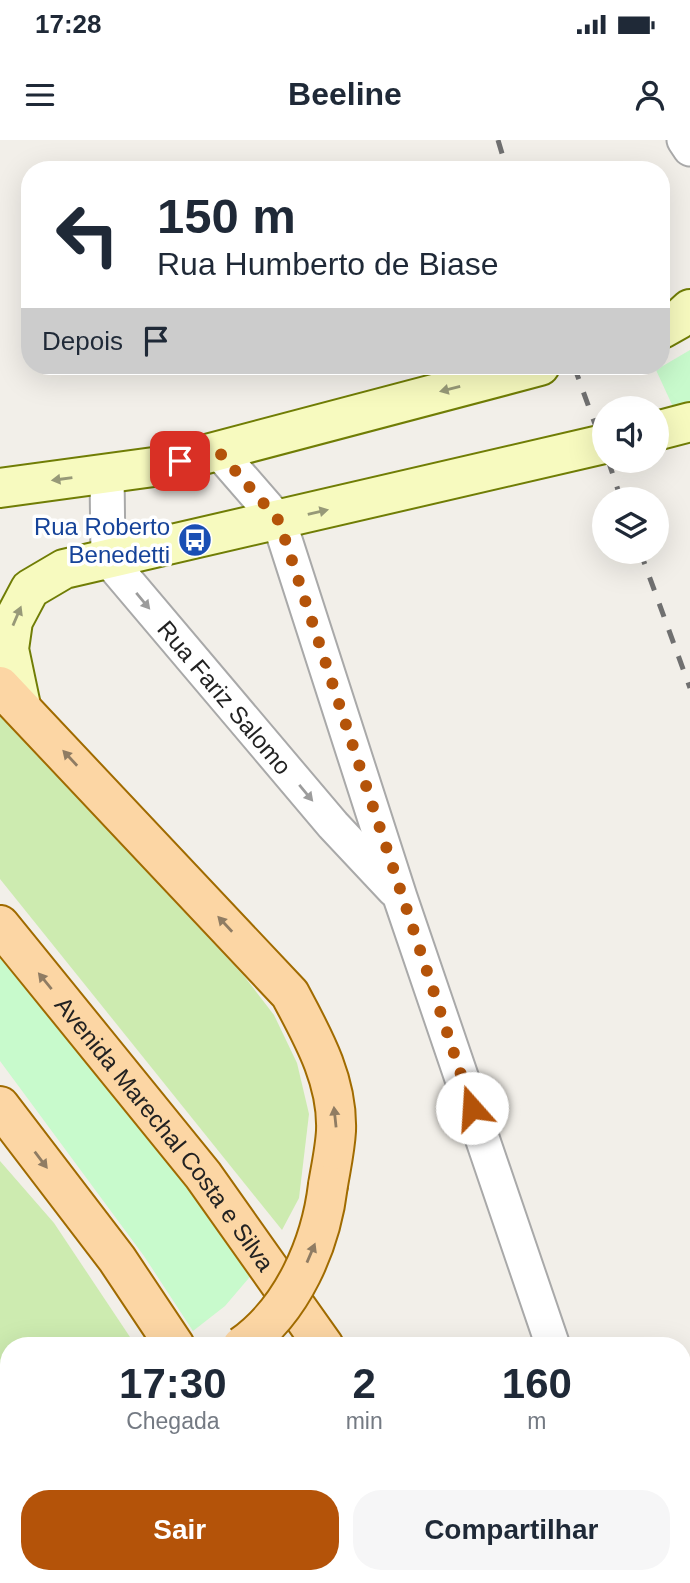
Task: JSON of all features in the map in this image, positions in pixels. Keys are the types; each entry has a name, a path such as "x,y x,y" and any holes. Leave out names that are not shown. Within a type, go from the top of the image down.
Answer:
{"main road":[{"path":"10,696 290,995 316,1041 331,1082 336,1130 324,1222 281,1309 251,1337"},
{"name":"Avenida Marechal Costa e Silva","path":"0,925 203,1175 318,1337"},
{"path":"0,1106 117,1259 169,1337"}],"street":[{"path":"684,140 690,149"},
{"path":"670,324 690,309"},
{"path":"0,488 161,466 506,375"},
{"path":"669,428 690,422"},
{"path":"10,696 9,649 13,621 30,589 64,569 592,447"},
{"name":"Rua Fariz Salomo","path":"219,452 279,521 400,897 550,1337"},
{"path":"107,472 108,559"},
{"name":"Rua Fariz Salomo","path":"108,559 333,825 400,897"}],"green space":[{"path":"690,350 690,402 674,409 658,375 670,375 670,362"},
{"path":"0,715 244,976 274,1015 297,1063 309,1114 299,1198 282,1230 0,879"},
{"path":"0,954 190,1185 254,1272 225,1306 193,1331 144,1256 0,1061"},
{"path":"0,1161 54,1223 130,1337 0,1337"}],"railway":[{"path":"498,140 504,161"},
{"path":"577,375 592,416"},
{"path":"612,473 617,487"},
{"path":"645,564 690,688"}],"place":[{"name":"Rua Roberto Benedetti","path":"195,540"}],"route":[{"path":"180,461 219,452 279,521 400,897 472,1108"}]}
